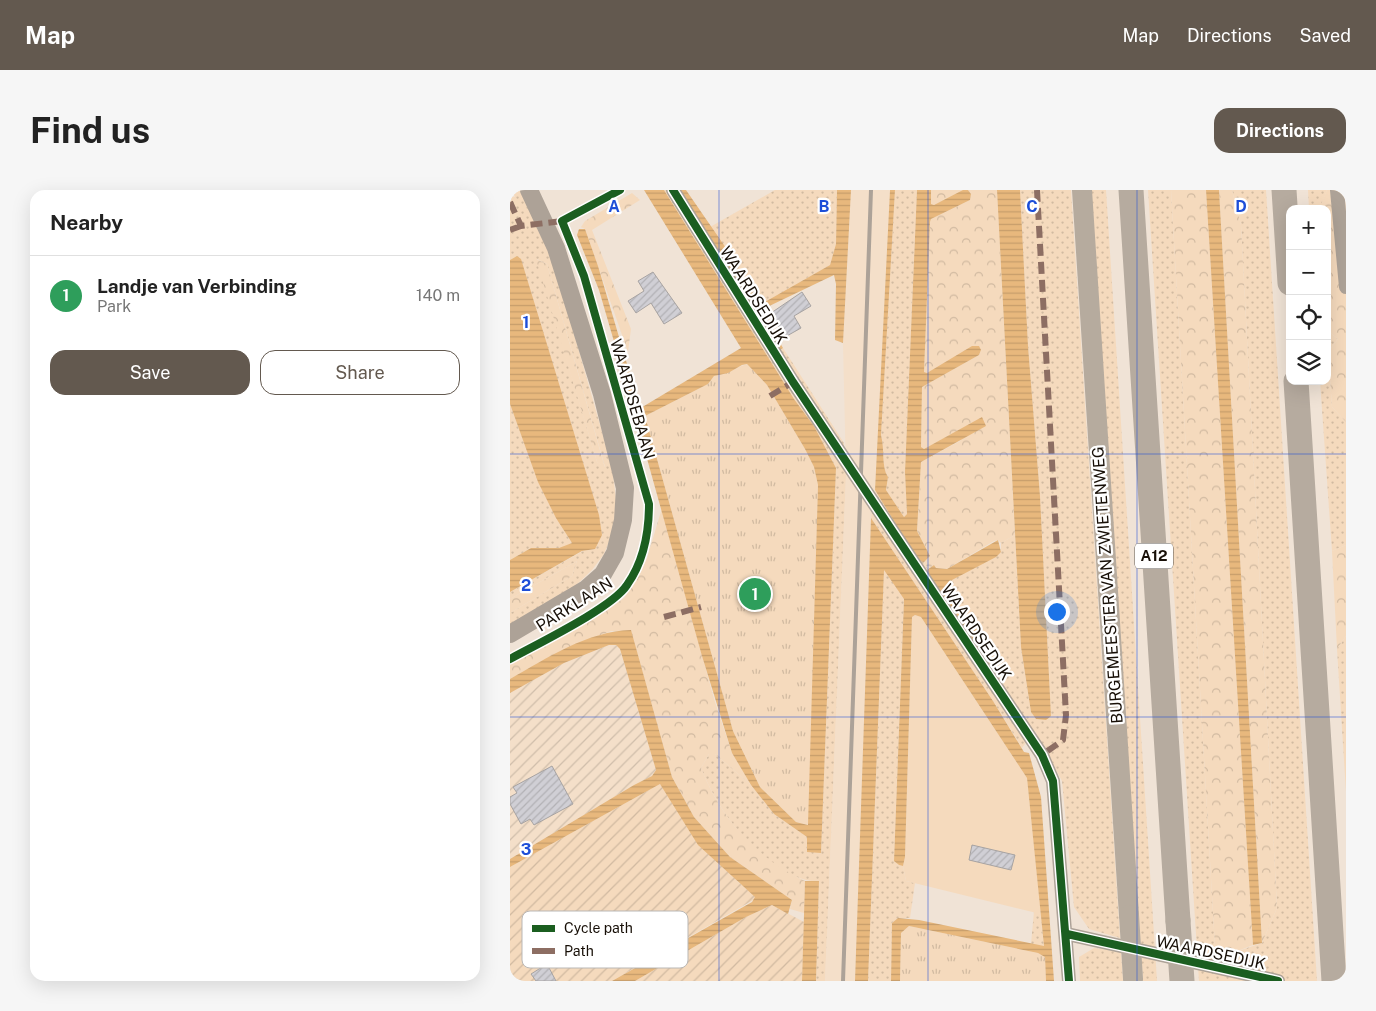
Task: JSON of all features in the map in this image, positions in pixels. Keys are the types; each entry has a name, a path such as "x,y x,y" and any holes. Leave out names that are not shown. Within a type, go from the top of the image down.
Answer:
{"highway":[{"name":"A12","path":"1131,190 1182,981"},
{"path":"1284,190 1288,250"},
{"path":"1296,385 1333,976"}],"main road":[{"name":"BURGEMEESTER VAN ZWIETENWEG","path":"1082,190 1133,980"}],"street":[{"name":"WAARDSEBAAN","path":"529,190 556,248 602,394 625,488 623,520 615,553 602,574"},
{"name":"WAARDSEDIJK","path":"673,190 793,382 1042,755 1053,781 1067,934 1278,981"},
{"path":"1337,190 1346,287"},
{"name":"PARKLAAN","path":"510,634 586,589 602,574"},
{"path":"1067,934 1069,981"}],"shaded area":[{"path":"644,190 664,190 794,399 814,426 836,468 821,853 807,852 807,837 774,814 751,785 732,753 702,656 634,412 741,348","holes":["747,364 767,385 805,449 814,467 818,485 808,825 796,822 760,787 733,731 645,416 708,384 714,376 728,373"]},
{"path":"680,190 686,190 726,248 736,268 734,272 731,272"},
{"path":"837,190 851,190 843,343 835,340 836,284 834,275 763,309 762,312 783,348 780,350 738,281 742,279 758,301 763,303 830,265 836,244"},
{"path":"851,190 890,190 875,490 871,518 855,981 825,981 846,475 843,343"},
{"path":"890,190 895,190 881,435 888,477 886,490 904,517 907,514 905,472 917,190 931,190 931,204 934,205 963,190 968,190 971,194 970,200 931,219 930,222 924,372 927,373 972,346 979,346 981,350 979,355 922,387 921,447 924,449 982,417 986,426 921,462 917,531 930,556 924,562 918,561 875,490"},
{"path":"997,190 1020,190 1028,346 1040,496 1051,716 1046,720 1036,719 1031,712 1021,647"},
{"path":"1206,190 1219,190 1262,943 1253,945"},
{"path":"579,229 585,229 598,266 635,391 633,395 629,393 599,290 577,235"},
{"path":"517,256 521,259 599,515 602,535 595,549 582,551 510,592 510,560 531,548 559,548 572,543 556,518 538,482 510,404 510,260"},
{"path":"871,518 993,701 1024,752 1029,753 1041,797 1054,981 1046,981 1045,957 1038,953 909,926 901,933 900,981 891,981 892,923 898,918 919,920 1044,946 1027,778 921,617 915,615 912,617 905,857 903,866 894,861 904,599 884,570 868,981 855,981"},
{"path":"998,540 1001,552 996,557 952,580 949,585 959,607 990,645 989,649 983,650 976,645 934,585 927,570 934,565 936,568 947,569"},
{"path":"631,630 672,777 694,817 730,857 792,900 788,914 772,905 746,917 688,950 688,938 752,902 755,897 698,845 660,784 510,867 510,859 652,776 656,770 620,649 616,645 609,645 564,663 510,693 510,679 568,647 599,635"},
{"path":"609,645 616,645 620,649 656,770 653,776 634,785 510,859 510,693 564,663"},
{"path":"805,881 819,881 816,981 802,981"},
{"path":"635,968 658,968 635,981 612,981"}],"green space":[{"path":"512,190 521,190 553,260 612,467 617,507 615,527 604,554 592,570 572,589 510,625 510,613 572,576 577,561 510,599 510,592 583,551 595,549 517,256 510,260 510,196 515,197","holes":["537,259 547,264 605,467 597,462"]},
{"path":"664,190 680,190 712,231 710,227 775,190 837,190 836,244 830,265 763,303 758,301 742,279 780,350 783,348 844,443 846,475 825,981 816,981 819,882 799,878 763,857 732,823 709,786 701,768 709,754 715,754 751,785 774,814 807,837 821,853 836,468 814,426 794,399"},
{"path":"895,190 917,190 905,472 907,514 904,517 886,490 888,477 881,435"},
{"path":"931,190 965,190 934,205 931,204"},
{"path":"968,190 997,190 1015,535 1001,543 998,540 994,541 947,569 936,568 934,565 928,569 924,562 930,556 917,531 921,462 960,441 982,418 924,449 921,447 922,387 979,355 981,350 927,373 924,372 930,222 931,219 970,200 971,194"},
{"path":"1020,190 1071,190 1120,938 1089,929 1074,907 1062,781 1035,731 1022,748 993,701 871,518 875,490 918,561 924,562 934,585 989,645 959,607 949,585 952,580 1001,552 1001,543 1015,535 1021,647 1031,712 1036,719 1051,716 1040,496 1028,346"},
{"path":"1090,190 1106,190 1157,981 1143,981"},
{"path":"1148,190 1171,190 1215,947 1235,952 1262,943 1277,908 1241,225 1232,190 1266,190 1317,981 1199,981"},
{"path":"1171,190 1206,190 1253,945 1235,952 1215,947"},
{"path":"1219,190 1232,190 1241,225 1277,908 1262,943"},
{"path":"1308,190 1327,190 1321,205 1309,205"},
{"path":"1327,190 1344,190 1346,211 1346,422 1332,407 1331,348 1338,339 1331,333 1331,205 1321,205"},
{"path":"632,193 640,200 592,230 631,329 628,352 585,229 581,227 585,221"},
{"path":"536,259 547,264 605,468 597,462"},
{"path":"1331,333 1338,339 1331,348"},
{"path":"747,364 767,385 805,449 814,467 818,485 809,825 796,822 760,787 733,731 645,416 708,384 714,376"},
{"path":"1320,385 1330,385 1332,407 1346,422 1346,545 1332,551"},
{"path":"510,404 545,493 572,543 559,549 531,548 510,560"},
{"path":"662,508 714,699 732,753 751,785 715,754 709,754 701,768 718,803 742,835 771,861 805,881 804,913 790,909 792,900 730,857 694,817 672,777 631,631 611,631 559,652 510,679 510,665 605,612 624,598 637,579 647,558"},
{"path":"1346,545 1346,636 1337,649 1332,551"},
{"path":"577,561 572,576 510,613 510,599"},
{"path":"884,569 904,598 894,860 903,866 906,881 915,883 910,918 898,918 892,923 891,981 868,981"},
{"path":"915,615 921,617 1027,778 1041,914 906,881 903,866 905,857 912,617"},
{"path":"1346,636 1346,792 1337,649"},
{"path":"660,784 738,882 755,896 755,899 688,937 688,911 522,911 522,968 635,968 612,981 510,981 510,867"},
{"path":"772,905 804,922 802,981 635,981 658,968 688,968 688,950 746,917"},
{"path":"1034,911 1041,914 1044,947 1031,944"},
{"path":"909,926 1038,953 1045,956 1046,981 900,981 901,933"},
{"path":"1094,948 1121,952 1123,981 1080,981 1079,957"}],"building":[{"path":"653,272 682,313 664,324 651,303 636,313 628,301 644,291 638,281"},
{"path":"802,292 811,306 794,316 801,328 785,337 771,313"},
{"path":"552,766 573,804 534,825 530,819 521,824 510,804 510,797 517,793 513,787"},
{"path":"972,845 1015,855 1011,870 969,860"},
{"path":"541,968 549,968 556,981 536,981 531,974"}],"railway":[{"path":"843,981 871,190"}],"marked path":[{"path":"1037,190 1066,715 1063,740 1042,755"},
{"path":"510,202 521,226 562,221"},
{"path":"510,230 521,226"},
{"path":"770,396 793,382"},
{"path":"664,617 701,607"}],"cycle path":[{"path":"510,659 591,615 619,594 633,576 644,546 649,504 584,276 562,221 620,190"},
{"path":"673,190 793,382 1042,755 1053,781 1069,981"},
{"path":"1067,934 1278,981"}],"place":[{"name":"Landje van Verbinding","path":"755,594"}]}
